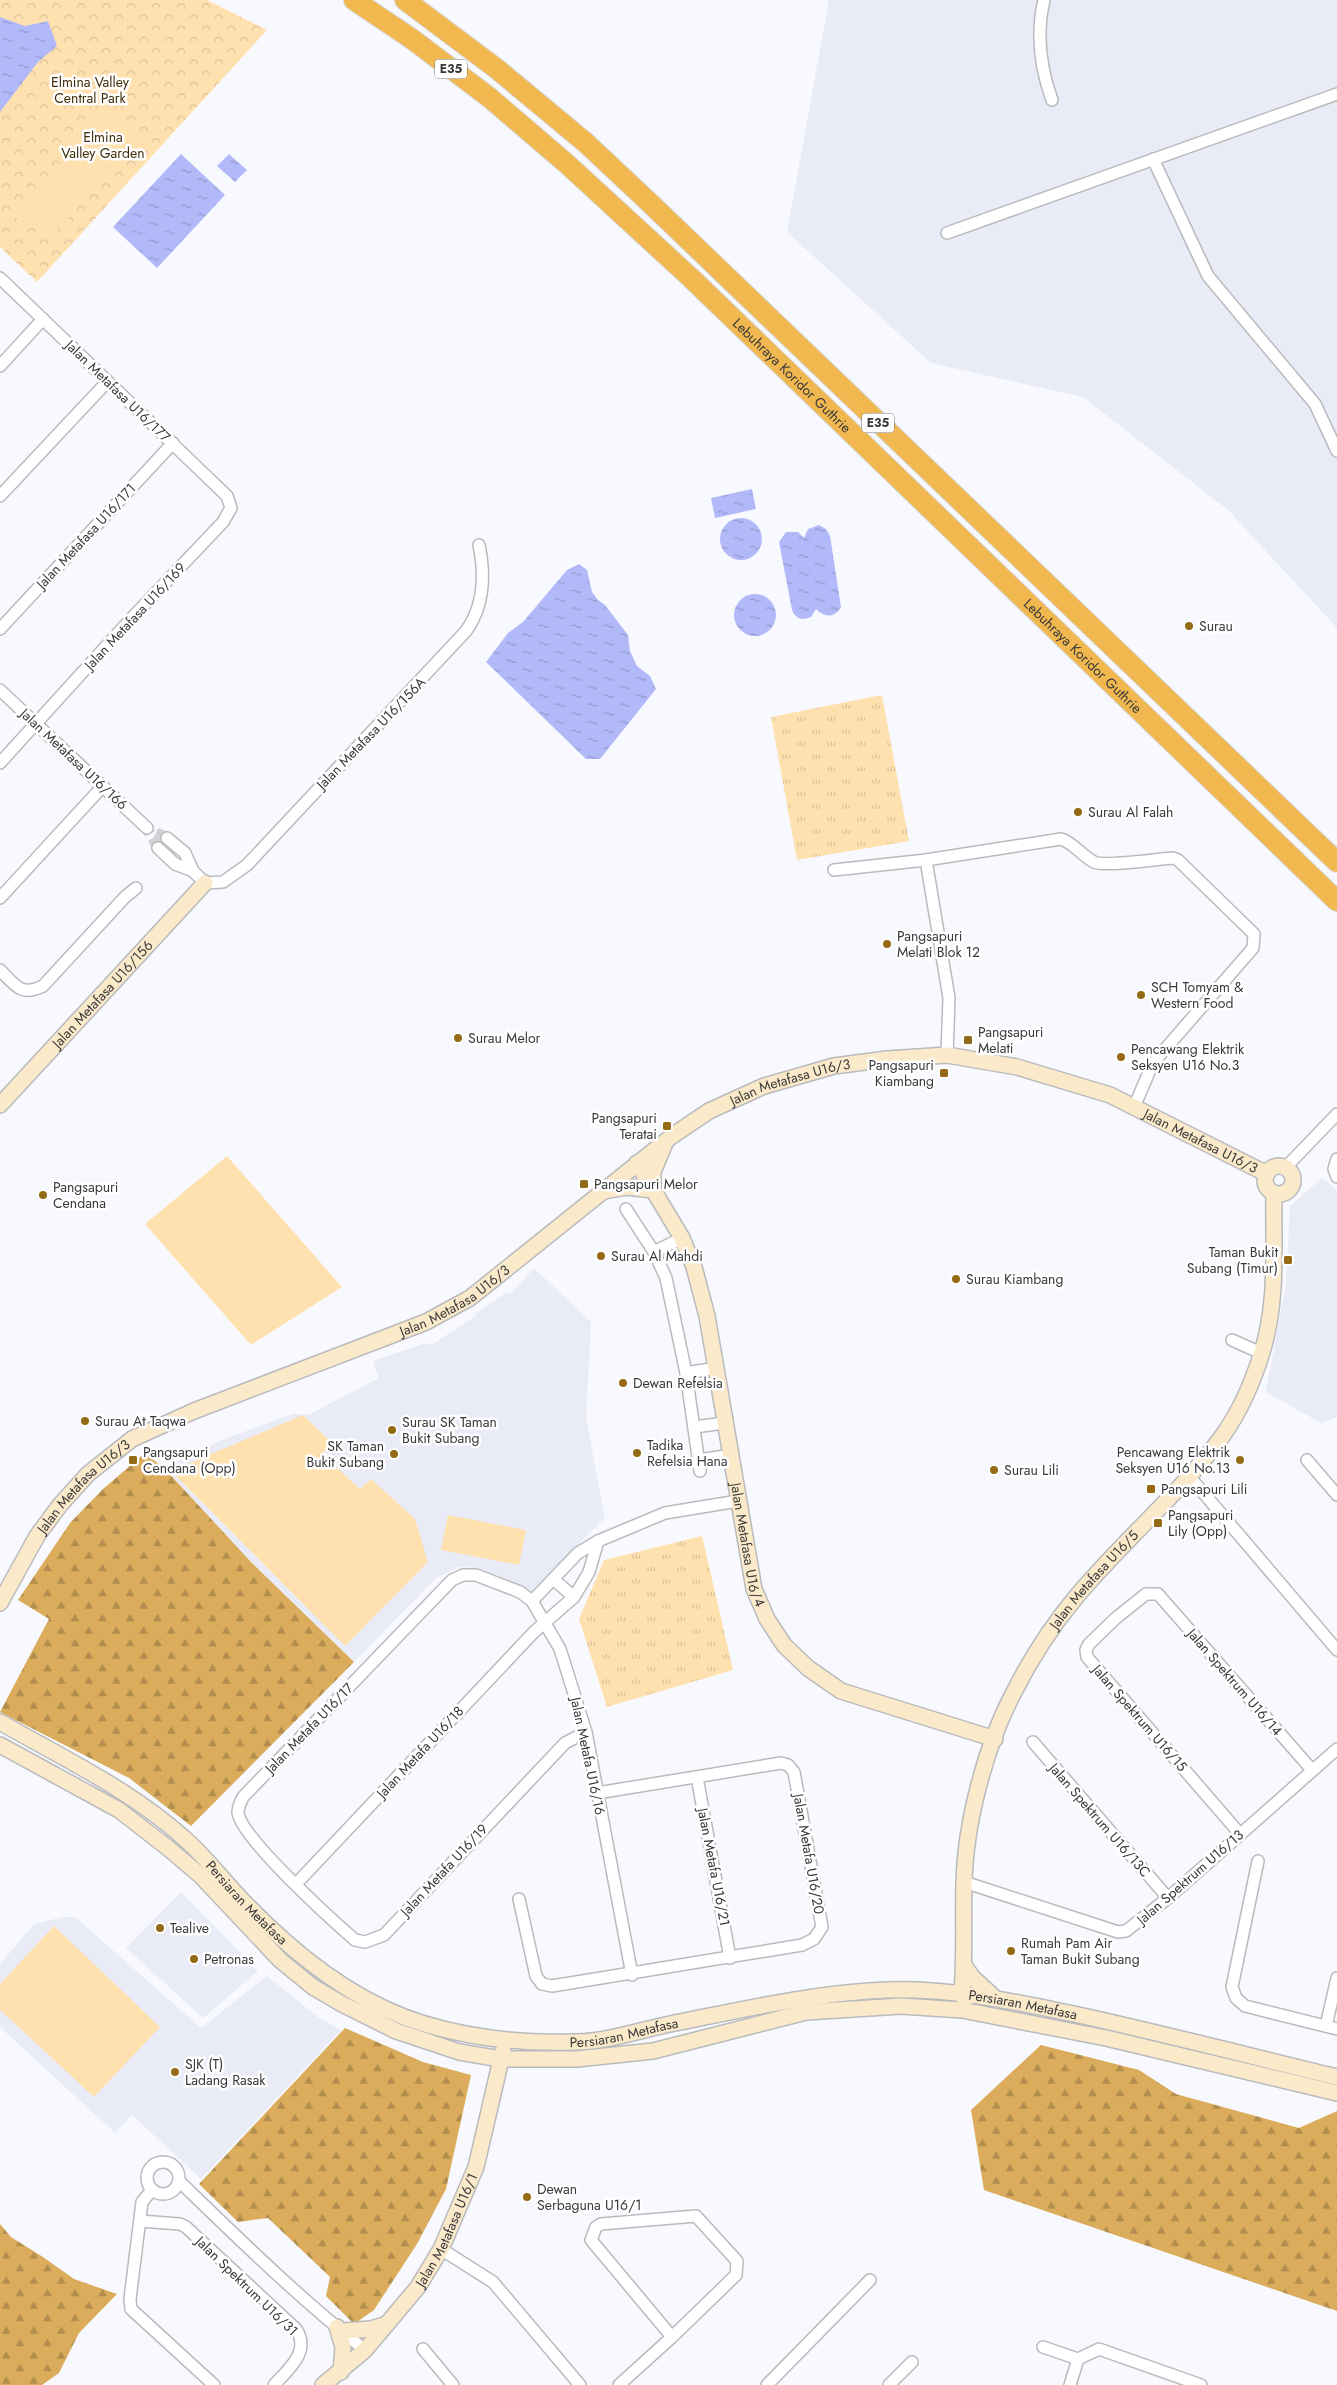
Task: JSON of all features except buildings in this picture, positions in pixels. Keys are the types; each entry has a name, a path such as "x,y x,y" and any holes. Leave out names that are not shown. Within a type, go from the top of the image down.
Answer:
{"highway":[{"name":"Lebuhraya Koridor Guthrie","path":"354,0 412,39 490,98 567,164 691,278 1337,901"},
{"name":"Lebuhraya Koridor Guthrie","path":"405,0 497,69 586,143 639,192 1337,862"}],"street":[{"path":"1044,0 1040,45 1044,76 1052,100"},
{"path":"947,233 1337,94"},
{"path":"1153,159 1208,276 1315,404 1337,450"},
{"name":"Jalan Metafasa U16/177","path":"0,278 227,496 231,508"},
{"path":"0,366 43,319"},
{"path":"0,496 107,382"},
{"name":"Jalan Metafasa U16/171","path":"0,629 173,443"},
{"name":"Jalan Metafasa U16/169","path":"0,764 223,522 231,508"},
{"name":"Jalan Metafasa U16/156A","path":"205,883 223,882 247,865 466,631 473,622 480,600 482,569 479,545"},
{"name":"Jalan Metafasa U16/166","path":"0,690 147,828"},
{"path":"0,898 103,786"},
{"path":"167,838 185,853 193,871 205,883"},
{"name":"Jalan Metafasa U16/3","path":"834,870 926,860 1062,839 1084,856 1100,864 1173,858 1178,860 1254,934 1253,948 1153,1063 1134,1107"},
{"path":"158,848 175,864 193,871"},
{"path":"926,860 949,998 947,1055"},
{"name":"Jalan Metafasa U16/156","path":"0,1105 205,883"},
{"path":"0,970 18,988 30,992 43,986 136,888"},
{"name":"Jalan Metafasa U16/3","path":"0,1603 37,1536 60,1505 88,1474 132,1438 194,1411 426,1322 470,1298 667,1140 709,1111 764,1086 834,1066 887,1059 947,1055 1018,1067 1110,1095 1267,1174"},
{"path":"1285,1168 1337,1114"},
{"path":"601,1192 627,1187 653,1190 653,1172 667,1140"},
{"path":"1337,1159 1334,1169 1337,1177"},
{"name":"Jalan Metafasa U16/4","path":"637,1163 682,1238 694,1267 707,1316 754,1589 767,1619 784,1645 808,1668 841,1691 995,1739"},
{"path":"1275,1167 1285,1168 1292,1176 1292,1186 1284,1193 1274,1193 1266,1185 1267,1174 1275,1167"},
{"name":"Jalan Metafasa U16/5","path":"962,1992 964,1965 964,1882 972,1808 1011,1697 1056,1623 1077,1596 1222,1437 1244,1398 1261,1353 1273,1302 1274,1193"},
{"path":"626,1209 654,1252 666,1278 686,1373 700,1466 731,1456"},
{"path":"654,1252 682,1238"},
{"path":"1232,1340 1261,1353"},
{"path":"686,1373 716,1368"},
{"path":"694,1427 725,1423"},
{"path":"1307,1460 1337,1495"},
{"path":"1188,1476 1337,1650"},
{"path":"532,1601 578,1554 598,1540 665,1513 738,1501"},
{"name":"Jalan Metafa U16/18","path":"296,1884 546,1622 574,1597 589,1572 598,1540"},
{"name":"Jalan Metafa U16/16","path":"452,1580 463,1575 476,1575 520,1592 532,1601 546,1622 560,1649 586,1732 632,1975"},
{"path":"553,1579 574,1597"},
{"name":"Jalan Metafa U16/17","path":"296,1884 243,1826 238,1812 242,1797 452,1580"},
{"name":"Jalan Spektrum U16/15","path":"1158,1594 1146,1594 1116,1618 1089,1644 1086,1650 1087,1657 1240,1834"},
{"name":"Jalan Spektrum U16/14","path":"1158,1594 1312,1770"},
{"name":"Persiaran Metafasa","path":"0,1722 130,1796 182,1836 210,1862 242,1900 282,1941 324,1974 357,1994 404,2017 461,2033 505,2039 580,2042 795,1999 886,1990 962,1992 1110,2022 1337,2077"},
{"name":"Jalan Metafa U16/19","path":"296,1884 355,1940 365,1942 384,1935 565,1743 586,1732"},
{"name":"Jalan Spektrum U16/13C","path":"1033,1742 1168,1898"},
{"name":"Persiaran Metafasa","path":"0,1745 118,1810 161,1842 200,1876 280,1960 313,1987 396,2031 459,2052 501,2059 577,2059 653,2051 806,2012 901,2006 962,2010 1145,2046 1337,2093"},
{"name":"Jalan Spektrum U16/13","path":"964,1882 1118,1932 1126,1931 1168,1898 1337,1749"},
{"name":"Jalan Metafa U16/20","path":"519,1899 536,1976 542,1984 552,1986 632,1975 802,1946 814,1939 822,1927 794,1772 788,1765 781,1763 598,1793"},
{"name":"Jalan Metafa U16/21","path":"697,1777 730,1958"},
{"path":"1258,1861 1232,1987 1236,1998 1245,2006 1331,2027 1337,1978"},
{"path":"939,1991 952,1981 964,1965 973,1978 994,1997"},
{"path":"962,1992 971,2007 984,2014"},
{"name":"Jalan Metafasa U16/1","path":"324,2385 365,2350 418,2287 441,2249 476,2167 505,2039"},
{"path":"158,2162 172,2164 178,2172 179,2181 174,2190 165,2194 152,2190 147,2182 147,2172 158,2162"},
{"path":"179,2181 340,2330 365,2350"},
{"path":"152,2190 142,2202 130,2299 132,2309 214,2385"},
{"path":"618,2385 672,2337 736,2275 737,2261 696,2216 601,2224 596,2227 591,2240 672,2337"},
{"name":"Jalan Spektrum U16/31","path":"140,2221 180,2224 186,2227 296,2329 302,2344 301,2351 289,2370 274,2385"},
{"path":"441,2249 493,2282 580,2385"},
{"path":"767,2385 870,2280"},
{"path":"340,2330 372,2329 387,2324"},
{"path":"340,2330 343,2346 341,2372"},
{"path":"1043,2347 1078,2359 1099,2349 1186,2383 1200,2385"},
{"path":"423,2349 453,2385"},
{"path":"1070,2385 1078,2359"},
{"path":"889,2385 912,2362"}],"shaded area":[{"path":"829,0 1337,0 1337,628 1228,510 1083,397 931,363 787,232"},
{"path":"1322,1178 1337,1190 1337,1417 1321,1423 1266,1392 1286,1284 1290,1206"},
{"name":"SK Taman Bukit Subang","path":"534,1268 591,1322 586,1418 605,1518 531,1591 478,1568 459,1567 436,1578 354,1662 251,1562 164,1468 224,1439 293,1414 310,1414 379,1378 373,1361 426,1343 431,1345 476,1316 475,1314 507,1292 510,1295"},
{"path":"181,1892 258,1971 203,2018 126,1948"},
{"name":"SJK (T) Ladang Rasak","path":"63,1917 75,1917 201,2028 267,1976 319,2018 341,2030 201,2179 132,2115 115,2133 0,2027 0,1964 34,1924"}],"green space":[{"name":"Elmina Valley Central Park","path":"0,0 207,0 267,30 37,282 0,247"},
{"name":"Elmina Valley Garden","path":"103,108 140,141 54,233 18,219 14,215 59,165 80,133"},
{"path":"882,695 909,841 797,860 771,717"},
{"path":"227,1156 342,1287 251,1345 145,1224"},
{"path":"303,1415 332,1443 322,1454 360,1489 371,1479 415,1519 428,1562 345,1646 171,1471"},
{"path":"145,1453 164,1468 251,1562 354,1662 191,1826 129,1778 0,1712 49,1619 18,1600 70,1523 103,1489"},
{"path":"448,1515 526,1530 519,1565 441,1550"},
{"path":"702,1536 733,1670 607,1707 579,1619 604,1560"},
{"path":"54,1926 160,2027 94,2097 0,2010 0,1984"},
{"path":"345,2028 423,2062 471,2075 446,2189 417,2244 374,2310 354,2324 326,2296 330,2277 268,2218 238,2222 199,2184"},
{"path":"1041,2045 1139,2070 1176,2094 1299,2128 1337,2111 1337,2311 984,2190 971,2110"},
{"path":"0,2224 11,2237 74,2279 117,2294 79,2333 59,2373 42,2385 0,2385"}],"water":[{"path":"0,17 25,26 48,21 57,46 38,62 0,112"},
{"path":"181,154 225,195 157,268 113,227"},
{"path":"229,154 247,170 235,182 217,166"},
{"path":"752,489 756,509 715,518 711,498"},
{"path":"741,518 756,524 762,539 756,554 741,560 726,554 720,539 726,524"},
{"path":"819,525 826,529 830,536 841,607 833,615 822,614 816,609 811,617 802,619 797,617 792,610 779,542 786,532 798,532 804,538 808,529"},
{"path":"579,564 587,570 592,592 605,605 628,635 630,651 637,666 650,676 656,689 600,759 586,759 486,662 508,633 523,622 567,570"},
{"path":"755,594 770,600 776,615 770,630 755,636 740,630 734,615 740,600"}],"tunnel":[{"path":"158,848 147,828 167,838"}],"place":[{"name":"Surau","path":"1189,626"},
{"name":"Surau Al Falah","path":"1078,812"},
{"name":"Pangsapuri Melati Blok 12","path":"887,944"},
{"name":"SCH Tomyam & Western Food","path":"1141,995"},
{"name":"Surau Melor","path":"458,1038"},
{"name":"Pangsapuri Melati","path":"968,1040"},
{"name":"Pencawang Elektrik Seksyen U16 No.3","path":"1121,1057"},
{"name":"Pangsapuri Kiambang","path":"944,1073"},
{"name":"Pangsapuri Teratai","path":"667,1126"},
{"name":"Pangsapuri Melor","path":"584,1184"},
{"name":"Pangsapuri Cendana","path":"43,1195"},
{"name":"Surau Al Mahdi","path":"601,1256"},
{"name":"Taman Bukit Subang (Timur)","path":"1288,1260"},
{"name":"Surau Kiambang","path":"956,1279"},
{"name":"Dewan Refelsia","path":"623,1383"},
{"name":"Surau At Taqwa","path":"85,1421"},
{"name":"Surau SK Taman Bukit Subang","path":"392,1430"},
{"name":"Tadika Refelsia Hana","path":"637,1453"},
{"name":"SK Taman Bukit Subang","path":"394,1454"},
{"name":"Pangsapuri Cendana (Opp)","path":"133,1460"},
{"name":"Pencawang Elektrik Seksyen U16 No.13","path":"1240,1460"},
{"name":"Surau Lili","path":"994,1470"},
{"name":"Pangsapuri Lili","path":"1151,1489"},
{"name":"Pangsapuri Lily (Opp)","path":"1158,1523"},
{"name":"Tealive","path":"160,1928"},
{"name":"Rumah Pam Air Taman Bukit Subang","path":"1011,1951"},
{"name":"Petronas","path":"194,1959"},
{"name":"SJK (T) Ladang Rasak","path":"175,2072"},
{"name":"Dewan Serbaguna U16/1","path":"527,2197"}]}
